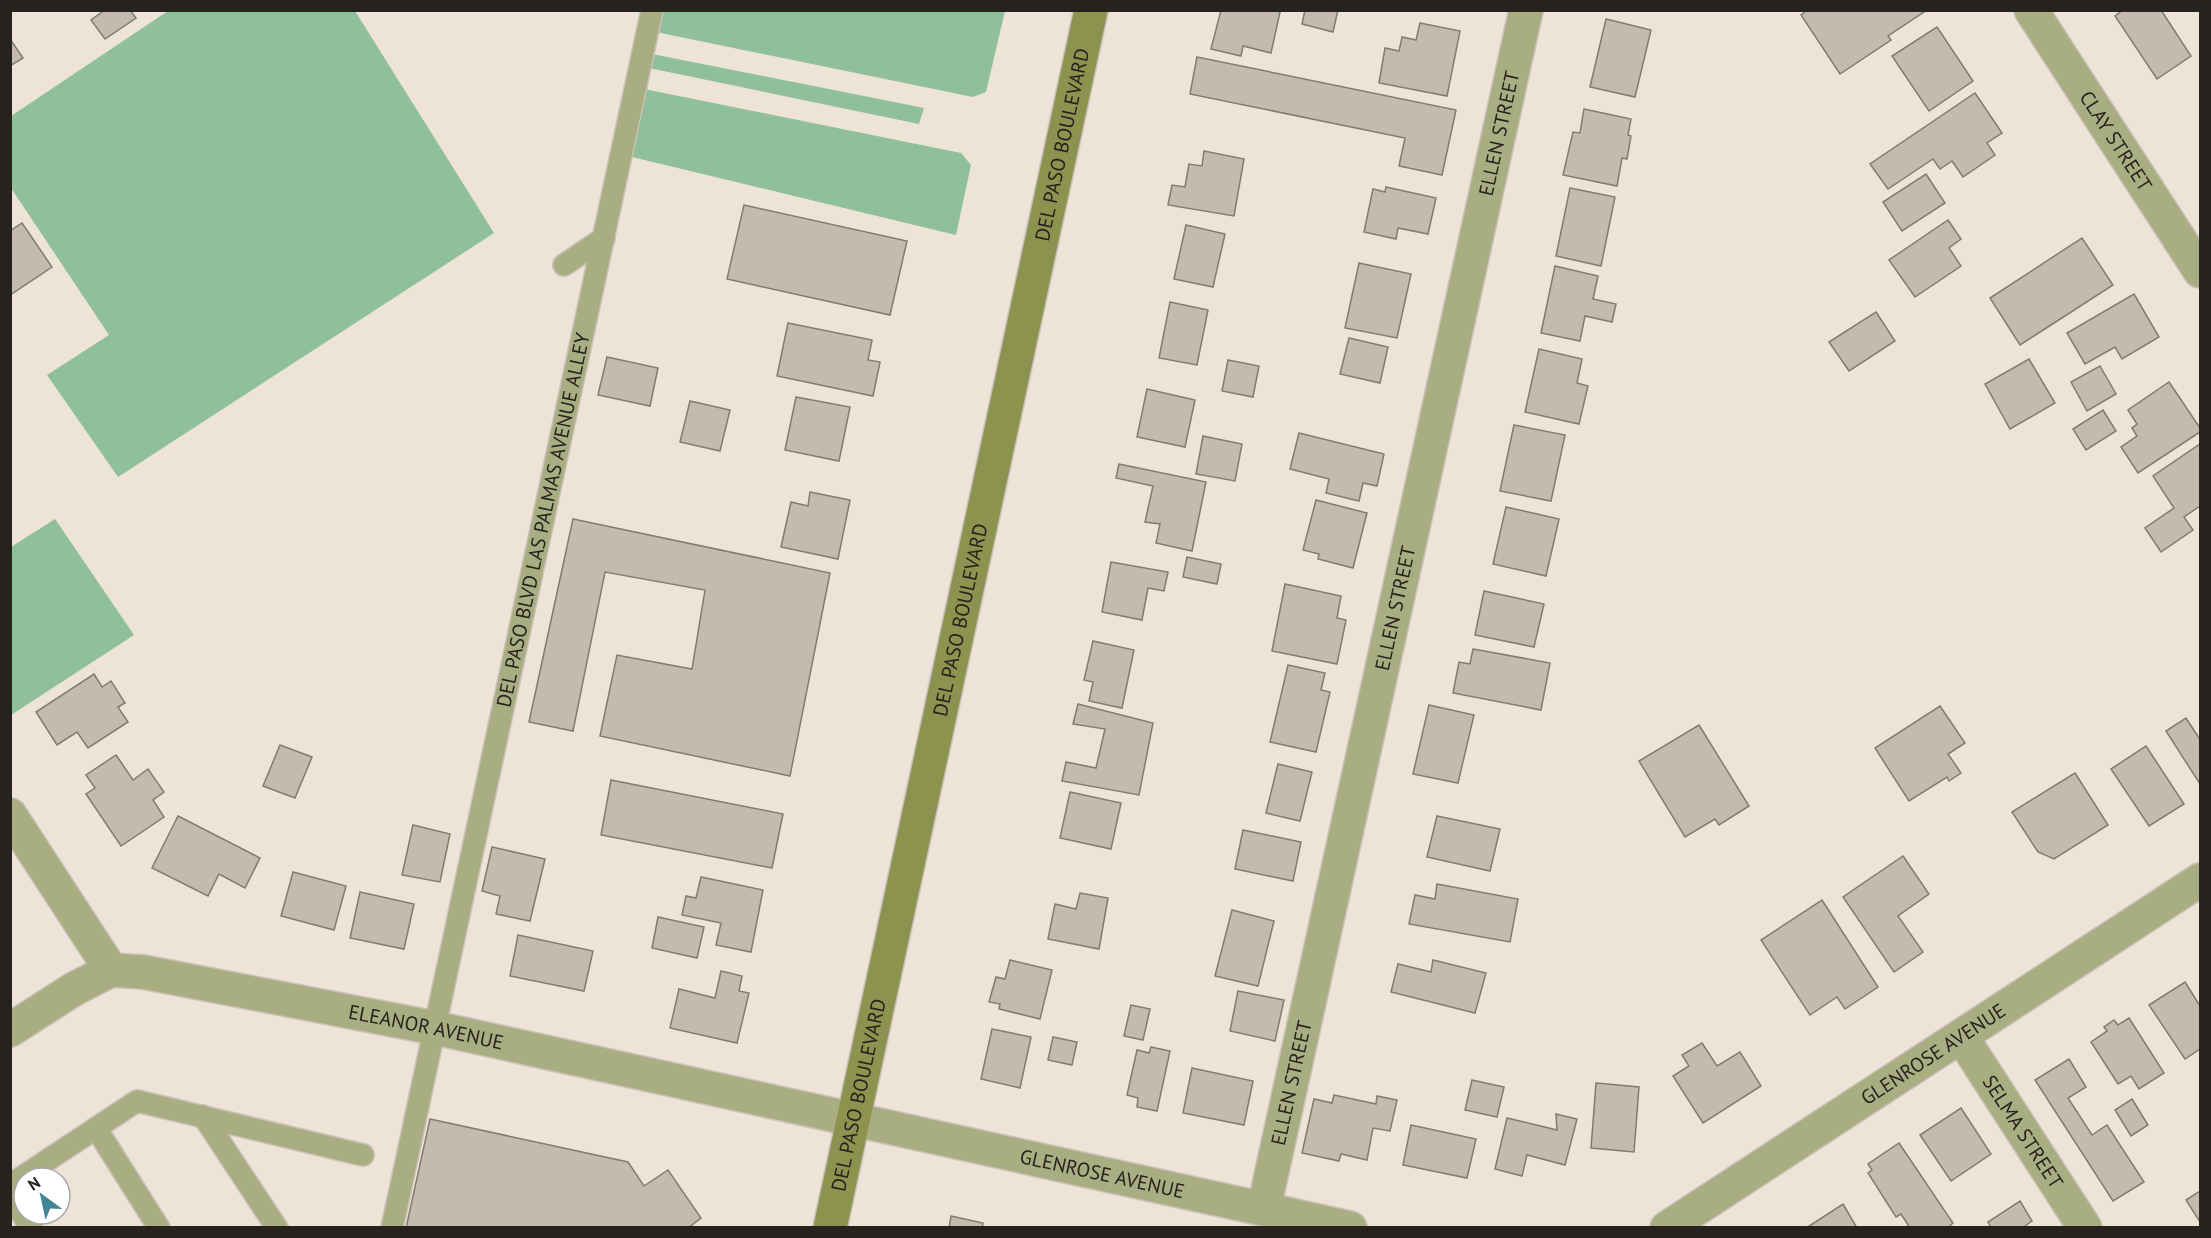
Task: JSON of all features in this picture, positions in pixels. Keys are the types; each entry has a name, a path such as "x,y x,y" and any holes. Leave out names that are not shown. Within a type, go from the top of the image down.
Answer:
{"main road":[{"name":"DEL PASO BOULEVARD","path":"830,1227 1091,10"}],"street":[{"name":"ELLEN STREET","path":"1264,1208 1526,10"},
{"name":"CLAY STREET","path":"2031,10 2200,271"},
{"path":"10,815 111,970 74,989 10,1030"},
{"name":"GLENROSE AVENUE","path":"1667,1227 2200,880"},
{"name":"ELEANOR AVENUE","path":"111,970 143,972 435,1028 853,1120"},
{"name":"SELMA STREET","path":"1961,1036 2085,1227"},
{"name":"GLENROSE AVENUE","path":"853,1120 1350,1227"}],"lane":[{"name":"DEL PASO BLVD LAS PALMAS AVENUE ALLEY","path":"392,1227 652,10"},
{"path":"564,265 604,238"},
{"path":"10,1185 137,1101 363,1155"},
{"path":"203,1116 277,1227"},
{"path":"96,1128 159,1227"},
{"path":"10,1196 31,1227"}],"green space":[{"path":"168,11 355,11 494,233 118,477 47,375 109,335 11,188 11,116"},
{"path":"661,11 1005,11 986,92 973,97 656,32"},
{"path":"652,54 924,108 919,124 649,68"},
{"path":"644,89 961,153 971,165 956,235 632,157"},
{"path":"55,519 134,635 11,715 11,547"}],"building":[{"path":"105,10 130,10 136,18 105,39 91,20"},
{"path":"1221,10 1280,12 1271,53 1243,46 1241,56 1211,49"},
{"path":"1305,10 1338,10 1333,32 1302,24"},
{"path":"1807,10 1927,10 1888,36 1891,40 1840,74 1801,15"},
{"path":"2123,10 2161,10 2191,56 2157,79 2115,16"},
{"path":"1606,19 1651,30 1635,97 1590,87"},
{"path":"1420,23 1460,31 1447,96 1379,83 1385,48 1399,51 1402,37 1416,40"},
{"path":"1937,27 1973,81 1929,111 1892,56"},
{"path":"10,39 23,58 10,66"},
{"path":"1197,57 1456,110 1442,175 1399,166 1405,138 1190,94"},
{"path":"1975,93 2002,133 1987,143 1995,155 1963,177 1952,161 1940,169 1933,159 1888,189 1870,164"},
{"path":"1584,109 1631,119 1627,159 1622,158 1617,186 1563,175 1573,132 1580,133"},
{"path":"1204,151 1244,159 1234,216 1168,205 1172,185 1185,187 1189,164 1202,166"},
{"path":"1926,174 1945,203 1902,231 1883,202"},
{"path":"1386,187 1436,198 1428,234 1398,228 1396,239 1364,232 1373,189 1385,192"},
{"path":"1570,188 1615,197 1601,266 1556,256"},
{"path":"744,205 907,241 890,315 727,279"},
{"path":"1948,220 1961,239 1949,248 1961,266 1915,297 1889,260"},
{"path":"22,223 52,267 10,295 10,231"},
{"path":"1186,225 1225,234 1213,287 1174,279"},
{"path":"2082,238 2113,285 2020,345 1990,298"},
{"path":"1359,263 1411,274 1397,338 1345,328"},
{"path":"1555,266 1598,276 1593,299 1616,304 1612,322 1585,316 1580,341 1541,333"},
{"path":"2134,294 2159,337 2122,359 2115,347 2085,364 2067,333"},
{"path":"1170,302 1208,310 1197,365 1159,358"},
{"path":"1876,312 1895,341 1849,371 1829,342"},
{"path":"788,323 872,340 868,360 880,362 873,396 777,376"},
{"path":"1349,338 1388,347 1380,383 1340,374"},
{"path":"1539,349 1582,359 1577,383 1588,386 1579,424 1525,412"},
{"path":"607,357 658,368 650,406 598,395"},
{"path":"2029,359 2055,403 2010,429 1985,384"},
{"path":"1228,360 1259,366 1253,397 1222,391"},
{"path":"2100,366 2116,394 2087,411 2071,382"},
{"path":"2169,382 2200,428 2200,432 2138,473 2121,447 2137,436 2132,428 2137,424 2128,410"},
{"path":"1147,389 1195,400 1185,447 1137,437"},
{"path":"796,397 850,407 839,461 785,450"},
{"path":"690,401 730,410 720,451 680,442"},
{"path":"2103,410 2116,431 2086,450 2073,429"},
{"path":"1514,425 1565,435 1551,501 1500,491"},
{"path":"1299,433 1384,454 1377,486 1363,483 1359,501 1326,493 1329,479 1290,469"},
{"path":"1203,436 1242,444 1235,481 1196,474"},
{"path":"2200,444 2200,506 2184,517 2193,530 2161,552 2145,528 2174,508 2153,476"},
{"path":"1119,464 1206,482 1192,551 1156,543 1160,524 1145,522 1153,486 1116,478"},
{"path":"810,492 850,500 838,559 781,547 791,502 808,506"},
{"path":"1316,500 1367,513 1353,568 1318,559 1319,554 1303,550"},
{"path":"1506,507 1559,519 1546,576 1493,564"},
{"path":"573,519 830,573 790,776 600,736 617,655 692,669 705,590 605,572 573,731 529,722"},
{"path":"1187,557 1221,564 1217,584 1183,577"},
{"path":"1111,562 1168,572 1164,591 1148,588 1142,620 1102,612"},
{"path":"1285,584 1341,596 1337,618 1346,620 1337,664 1272,651"},
{"path":"1484,591 1544,604 1534,647 1475,635"},
{"path":"1093,641 1134,650 1122,708 1089,701 1093,682 1084,680"},
{"path":"1473,649 1550,663 1541,710 1453,693 1459,662 1470,664"},
{"path":"1288,665 1325,673 1321,690 1330,692 1316,752 1270,742"},
{"path":"94,674 102,687 111,681 125,703 118,707 128,722 88,748 77,732 57,745 36,712"},
{"path":"1078,704 1153,723 1139,795 1062,781 1066,762 1096,768 1105,729 1073,724"},
{"path":"1429,705 1474,715 1458,783 1413,774"},
{"path":"1940,706 1965,743 1948,754 1961,773 1949,781 1947,777 1909,801 1875,748"},
{"path":"2186,718 2200,737 2200,784 2166,731"},
{"path":"1699,725 1749,806 1719,825 1715,819 1685,837 1639,761"},
{"path":"280,745 312,757 295,798 263,786"},
{"path":"2146,746 2184,804 2149,826 2111,769"},
{"path":"116,755 133,780 148,769 164,792 153,800 164,817 121,846 86,794 95,788 86,775"},
{"path":"1278,764 1312,772 1300,821 1266,813"},
{"path":"2075,773 2108,825 2054,859 2038,852 2012,812"},
{"path":"611,780 783,814 772,868 601,835"},
{"path":"1070,792 1121,803 1111,849 1060,838"},
{"path":"178,816 260,858 245,888 219,874 208,896 152,868"},
{"path":"1437,816 1500,829 1490,871 1427,857"},
{"path":"413,825 450,834 440,882 402,875"},
{"path":"1243,830 1301,842 1293,881 1235,869"},
{"path":"492,847 545,859 530,921 496,914 500,896 482,891"},
{"path":"1903,856 1929,894 1898,916 1923,952 1894,972 1843,897"},
{"path":"293,872 346,886 334,930 281,916"},
{"path":"701,877 763,890 751,952 716,945 721,923 682,915 686,896 696,898"},
{"path":"1437,884 1518,899 1510,942 1409,924 1415,895 1435,899"},
{"path":"360,892 414,904 404,949 350,938"},
{"path":"1080,893 1108,898 1099,949 1048,939 1055,904 1076,909"},
{"path":"1822,900 1878,987 1845,1009 1837,997 1810,1015 1761,940"},
{"path":"1232,910 1274,921 1258,986 1215,976"},
{"path":"658,917 704,927 697,958 652,948"},
{"path":"518,935 593,951 584,991 510,976"},
{"path":"1010,960 1052,970 1040,1019 999,1009 1000,1004 989,1002 996,977 1005,979"},
{"path":"1433,960 1486,973 1475,1013 1391,992 1398,964 1431,972"},
{"path":"721,971 742,976 739,991 749,993 737,1043 670,1028 679,989 715,998"},
{"path":"2185,982 2200,1006 2200,1049 2185,1059 2149,1005"},
{"path":"1238,991 1284,1000 1275,1041 1230,1031"},
{"path":"1131,1005 1150,1009 1143,1040 1124,1036"},
{"path":"2129,1018 2164,1073 2139,1089 2131,1076 2118,1084 2091,1042 2107,1031 2104,1027 2114,1020 2118,1025"},
{"path":"992,1029 1031,1037 1020,1088 981,1079"},
{"path":"1053,1037 1077,1042 1072,1065 1048,1060"},
{"path":"1702,1043 1717,1066 1740,1052 1761,1086 1703,1123 1673,1076 1689,1066 1682,1055"},
{"path":"1151,1047 1170,1051 1157,1111 1137,1107 1138,1098 1127,1095 1137,1050 1149,1053"},
{"path":"2069,1059 2086,1087 2068,1098 2092,1135 2107,1125 2144,1182 2113,1201 2035,1080"},
{"path":"1192,1068 1253,1081 1244,1125 1183,1113"},
{"path":"1472,1080 1504,1087 1497,1117 1465,1110"},
{"path":"1596,1083 1639,1087 1634,1152 1591,1148"},
{"path":"1334,1095 1376,1104 1377,1096 1397,1100 1390,1131 1373,1128 1367,1160 1341,1154 1339,1161 1302,1153 1314,1099 1332,1103"},
{"path":"2132,1099 2148,1125 2131,1136 2115,1110"},
{"path":"1961,1108 1991,1154 1951,1181 1920,1135"},
{"path":"1556,1114 1577,1119 1565,1165 1527,1155 1522,1176 1495,1169 1507,1118 1557,1130"},
{"path":"430,1119 628,1162 644,1186 668,1170 701,1218 688,1228 406,1228"},
{"path":"1411,1125 1476,1139 1467,1178 1403,1165"},
{"path":"1899,1143 1953,1223 1947,1228 1910,1228 1901,1214 1896,1217 1868,1173 1872,1170 1868,1164"},
{"path":"2200,1191 2200,1222 2186,1200"},
{"path":"2020,1201 2032,1221 2022,1228 1991,1228 1988,1222"},
{"path":"1843,1204 1857,1228 1806,1228"},
{"path":"951,1216 983,1223 982,1228 949,1228"}]}
